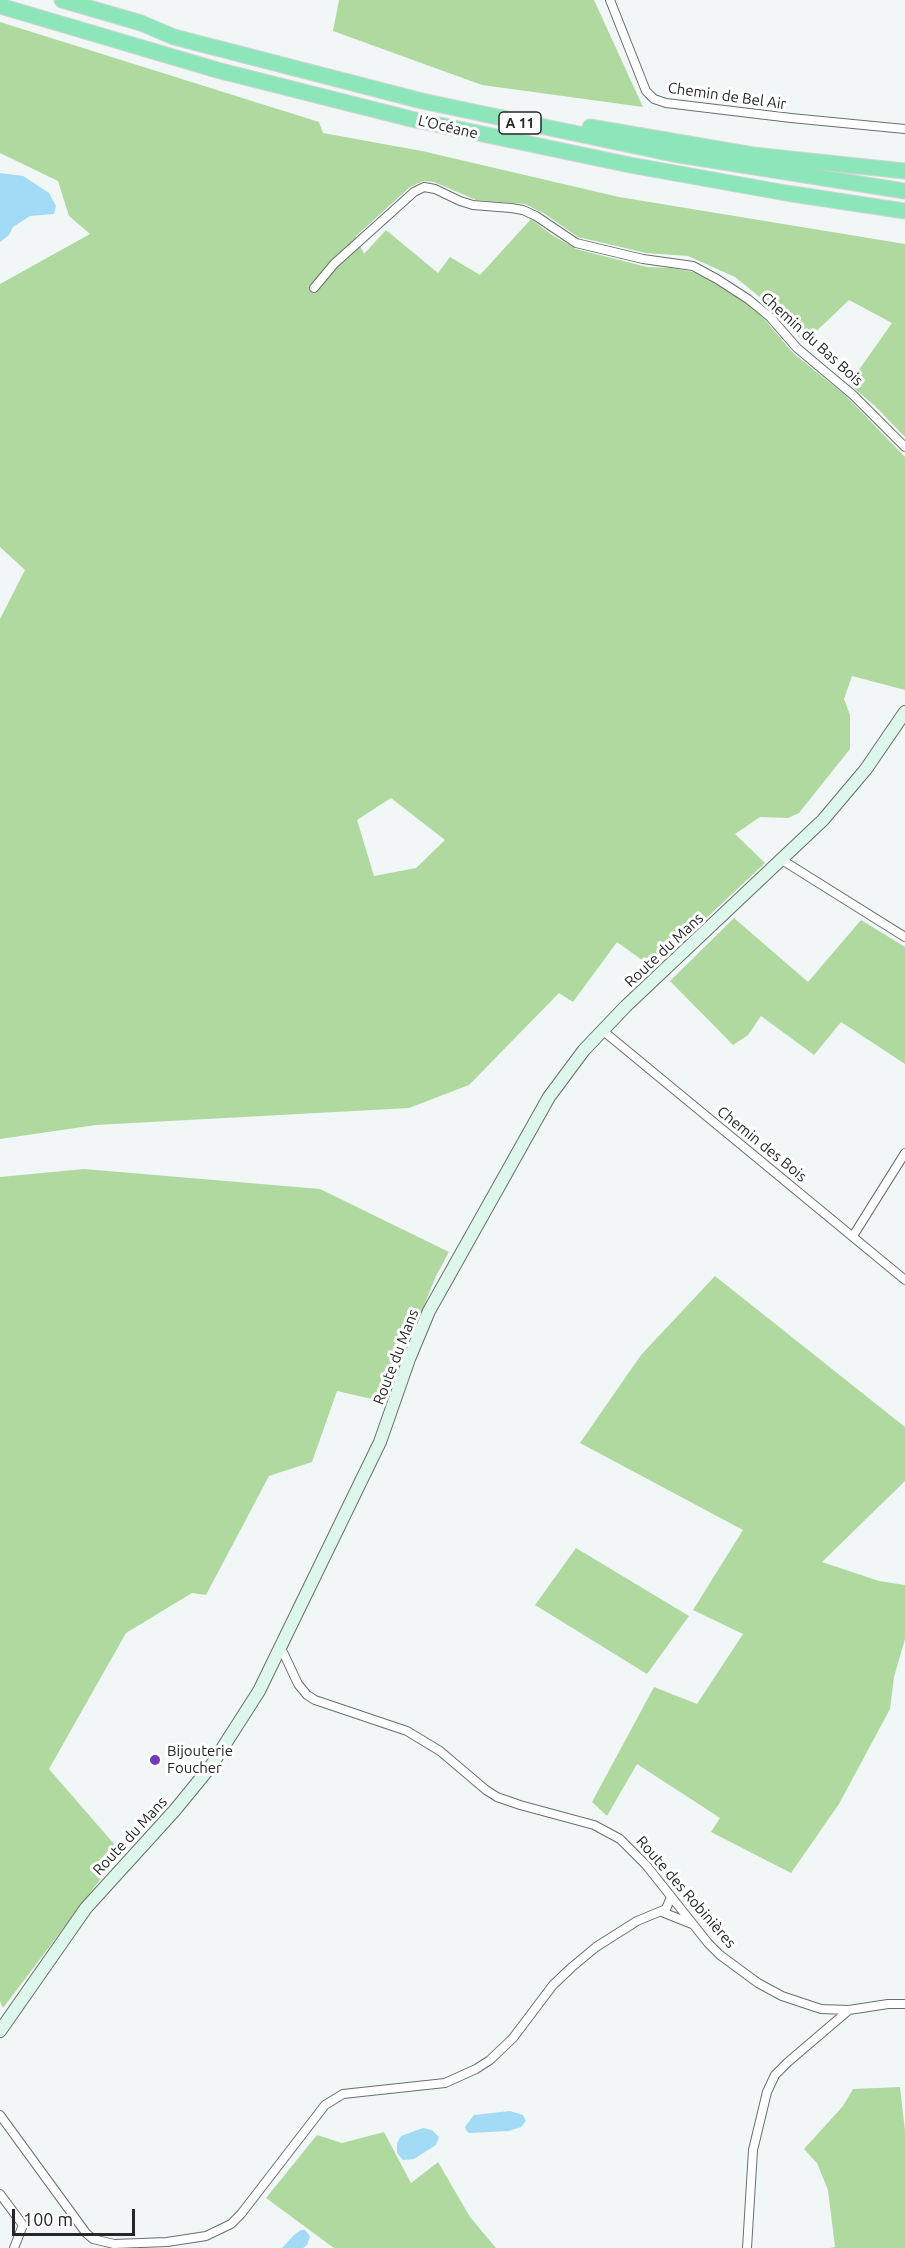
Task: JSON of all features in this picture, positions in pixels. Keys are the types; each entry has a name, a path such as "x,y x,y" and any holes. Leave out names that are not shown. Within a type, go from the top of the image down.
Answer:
{"highway":[{"name":"L’Océane","path":"62,0 141,24 174,38 477,114 694,157 905,191"},
{"name":"L’Océane","path":"0,6 217,70 421,121 672,173 905,211"},
{"path":"141,24 176,29 425,93 582,126 753,154 905,171"}],"street":[{"name":"Chemin de Bel Air","path":"610,0 646,91 654,99 666,103 791,118 905,129"},
{"name":"Chemin du Bas Bois","path":"314,288 334,264 414,192 424,187 435,189 473,205 523,210 576,243 643,259 693,266 748,298 771,317 797,348 854,395 905,447"},
{"name":"Route du Mans","path":"0,2031 92,1901 175,1810 211,1766 259,1691 380,1442 409,1359 429,1311 537,1116 565,1074 602,1030 782,860 841,799 871,762 905,712"},
{"path":"782,860 905,937"},
{"name":"Chemin des Bois","path":"602,1030 905,1280"},
{"path":"853,1236 905,1153"},
{"name":"Route des Robinières","path":"279,1650 283,1652 298,1684 307,1695 315,1700 407,1731 440,1751 497,1797 594,1825 609,1832 629,1846 720,1955 758,1983 782,1996 821,2009 849,2010 888,2004 905,2004"},
{"path":"0,2115 86,2233 93,2239 114,2244 167,2242 206,2236 225,2227 241,2214 325,2105 343,2094 445,2083 476,2069 496,2055 513,2038 553,1985 572,1967 596,1947 637,1921 662,1912 669,1904 671,1897"},
{"path":"662,1912 693,1925"},
{"path":"747,2248 753,2150 767,2092 775,2075 849,2010"},
{"path":"0,2194 23,2225 14,2248"}],"green space":[{"path":"339,0 594,0 643,107 482,85 333,31"},
{"path":"0,22 319,122 323,133 422,151 619,197 905,244 905,437 875,406 849,384 892,323 849,300 804,343 778,312 735,277 688,256 646,253 578,237 545,214 525,204 476,200 434,182 423,181 410,187 356,236 364,254 386,230 438,273 450,257 480,275 531,219 576,249 647,267 693,272 747,303 793,353 845,395 905,457 905,690 852,676 844,699 850,715 850,749 799,813 788,818 760,817 735,834 765,863 653,968 617,942 573,1002 559,993 469,1085 409,1108 96,1125 0,1139 0,619 25,570 0,547 0,284 90,234 69,216 58,181 0,153","holes":["391,798 445,840 416,868 374,876 357,820"]},
{"path":"734,918 808,982 861,920 905,947 905,1064 841,1022 814,1055 761,1016 748,1035 733,1045 670,981"},
{"path":"84,1169 320,1189 449,1252 436,1276 385,1402 337,1391 312,1462 269,1476 206,1595 192,1593 126,1633 49,1769 121,1852 3,2008 0,2001 0,1177"},
{"path":"715,1276 905,1427 905,1481 822,1562 879,1581 905,1585 905,1639 894,1677 890,1709 839,1804 791,1873 711,1832 720,1818 637,1764 607,1816 592,1802 654,1687 697,1704 743,1634 693,1610 743,1530 580,1443 641,1355"},
{"path":"576,1548 689,1616 647,1674 535,1605"},
{"path":"900,2087 905,2131 905,2248 830,2248 835,2247 828,2190 817,2163 804,2149 843,2106 853,2089"},
{"path":"384,2132 411,2183 438,2162 470,2217 496,2248 334,2248 266,2198 317,2135 342,2143"}],"water":[{"path":"0,173 23,176 49,193 56,206 54,214 30,216 13,227 9,235 0,242"},
{"path":"510,2111 523,2115 526,2121 521,2127 509,2131 469,2133 466,2130 465,2127 474,2115"},
{"path":"423,2128 432,2130 439,2137 436,2145 414,2159 403,2160 397,2153 397,2143 401,2136"},
{"path":"305,2230 310,2236 307,2245 303,2248 282,2248 294,2235"}],"place":[{"name":"Bijouterie Foucher","path":"155,1760"}]}
